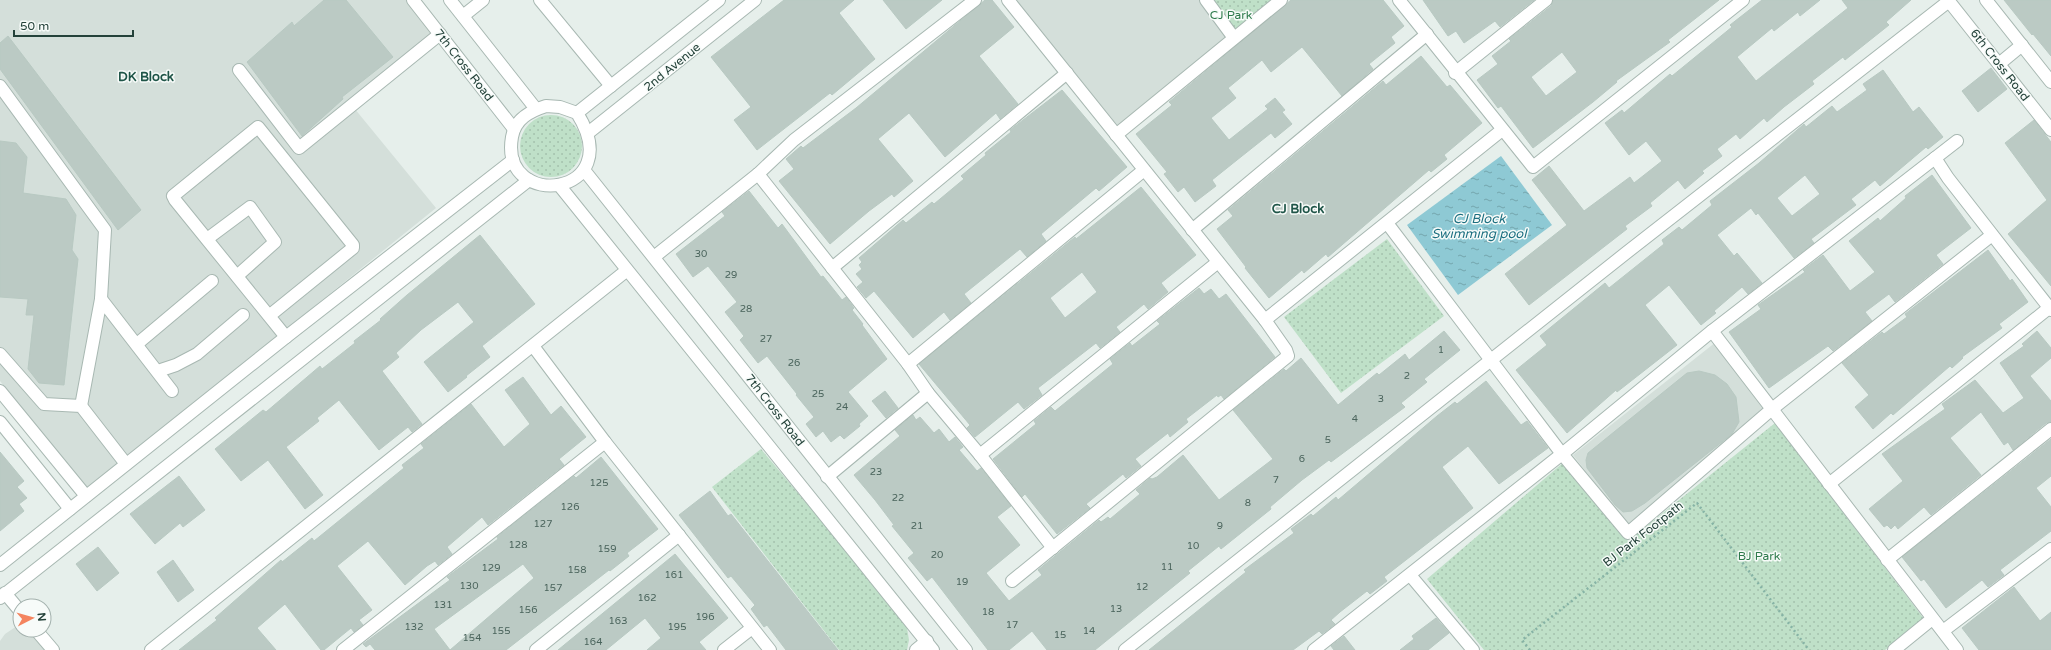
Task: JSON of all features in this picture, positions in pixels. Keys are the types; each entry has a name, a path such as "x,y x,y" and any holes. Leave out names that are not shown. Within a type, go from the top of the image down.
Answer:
{"street":[{"name":"7th Cross Road","path":"413,0 514,129"},
{"path":"450,0 536,109"},
{"path":"463,16 484,0"},
{"path":"540,0 611,86"},
{"name":"2nd Avenue","path":"577,113 719,0"},
{"name":"2nd Avenue","path":"588,133 755,0"},
{"path":"654,257 758,174 794,140 975,0"},
{"path":"1008,0 1265,320 1286,350 1288,356 1012,581"},
{"path":"1206,0 1234,38"},
{"path":"1116,135 1281,0"},
{"path":"1399,0 1427,34 1455,73 1533,168 1743,0"},
{"path":"1455,73 1546,0"},
{"path":"1125,650 1949,0"},
{"name":"6th Cross Road","path":"1949,0 2051,130"},
{"path":"1986,0 2051,82"},
{"path":"239,70 299,148 440,34"},
{"path":"1192,230 1427,34"},
{"path":"1999,64 2022,45"},
{"path":"832,268 1067,73"},
{"path":"0,86 105,230 101,299 81,406 126,464"},
{"path":"546,106 560,107 577,113 588,133 590,147 584,170 570,182 559,185 541,186 529,180 518,171 512,160 510,147 514,129 519,120 536,109 546,106"},
{"path":"269,316 353,248 353,245 258,127 173,196 207,239 237,276 269,316 286,337"},
{"path":"1265,320 1502,130"},
{"path":"1314,650 1562,454 1712,331 1957,141"},
{"path":"1829,484 2050,309 1948,178 1935,158"},
{"path":"0,564 512,160"},
{"name":"7th Cross Road","path":"584,170 966,650"},
{"path":"908,364 1144,170"},
{"path":"758,174 908,364 928,393 980,455 1053,548"},
{"path":"12,604 3,596 529,180"},
{"path":"559,185 626,271 930,646 916,650"},
{"path":"207,239 250,208 275,242 237,276"},
{"path":"1387,223 1490,361 1562,454 1628,533 1772,409 1992,235"},
{"path":"980,455 1218,262"},
{"path":"151,650 626,271"},
{"path":"137,344 212,281"},
{"path":"101,299 158,370 172,391"},
{"path":"158,370 176,365 197,354 243,315"},
{"path":"1712,331 1957,650"},
{"path":"533,346 605,442 770,650"},
{"path":"0,354 44,404 81,406"},
{"path":"0,391 86,496"},
{"path":"828,477 928,393"},
{"path":"0,422 70,508"},
{"path":"1887,560 2051,429"},
{"path":"343,650 605,442"},
{"path":"536,650 680,535"},
{"path":"1943,632 2051,549"},
{"path":"1410,575 1472,649"},
{"path":"1894,650 1932,619"},
{"path":"724,650 752,628"},
{"path":"43,638 53,650"}],"path":[{"name":"BJ Park Footpath","path":"1530,650 1522,640 1697,503 1809,650"}],"shaded area":[{"path":"0,0 407,0 434,34 350,103 436,208 88,489 0,381"},
{"path":"1016,0 1202,0 1229,35 1119,127"},
{"path":"1716,342 1766,412 1629,527 1573,455"},
{"path":"12,629 12,638 46,638 57,650 0,650 0,641 5,634"}],"green space":[{"name":"CJ Park","path":"1202,0 1273,0 1229,35"},
{"path":"551,115 568,120 573,124 577,129 582,146 577,163 573,168 568,172 551,177 534,172 529,168 525,163 520,146 525,129 529,124 534,120"},
{"path":"1387,239 1444,316 1341,393 1284,317"},
{"name":"BJ Park","path":"1775,423 1924,619 1885,650 1484,650 1427,579 1564,462 1628,541"},
{"path":"761,449 906,622 909,640 907,650 839,650 712,487"}],"water":[{"name":"CJ Block Swimming pool","path":"1501,156 1552,225 1458,295 1407,225"}],"building":[{"path":"324,0 346,0 393,57 342,97 343,99 302,136 247,62 292,22 294,26"},
{"path":"784,0 854,0 839,13 875,59 832,95 830,93 757,150 734,120 751,107 711,57"},
{"path":"883,0 942,0 906,29"},
{"path":"985,0 992,0 1014,27 979,56 1018,104 1000,119 996,113 945,157 909,113 878,139 913,181 894,197 892,194 869,211 830,244 779,181 794,169 786,159 801,146 803,148 856,108"},
{"path":"1291,0 1383,0 1404,26 1391,37 1395,43 1369,64 1373,69 1342,96 1302,47 1271,72 1262,60 1228,88 1236,98 1211,118 1229,140 1268,109 1265,106 1275,98 1285,110 1282,112 1292,124 1275,138 1271,133 1212,180 1216,186 1195,202 1184,187 1178,192 1164,174 1167,172 1136,134 1172,105 1169,102"},
{"path":"1423,0 1534,0 1500,27 1495,21 1464,43 1456,31 1448,36"},
{"path":"1553,0 1719,0 1668,40 1670,42 1616,81 1617,82 1593,102 1533,148 1501,106 1498,108 1477,80 1498,64 1492,56 1511,41 1509,39 1551,6","holes":["1562,52 1577,72 1546,96 1531,77"]},
{"path":"1762,0 1820,0 1800,16 1798,12 1774,31 1772,28 1737,57 1756,81 1848,8 1842,0 1911,0 1886,22 1889,25 1845,60 1843,57 1812,81 1814,84 1767,122 1764,118 1740,139 1736,134 1717,149 1722,156 1702,171 1704,173 1685,189 1678,180 1650,203 1652,206 1625,226 1627,229 1529,305 1505,274 1567,225 1532,180 1549,166 1584,211 1630,177 1634,183 1662,161 1646,141 1629,155 1605,123 1622,110 1624,113 1670,74 1672,76 1732,27 1730,25"},
{"path":"2004,0 2051,0 2051,56 2033,34 2032,35"},
{"path":"8,36 141,210 118,230 0,69 0,43"},
{"path":"1421,56 1447,87 1450,85 1482,123 1444,155 1447,159 1431,172 1429,170 1328,257 1326,254 1304,273 1302,270 1269,298 1217,229 1233,216 1228,210 1383,81 1386,85"},
{"path":"1991,68 2007,89 1978,112 1962,91"},
{"path":"1883,70 1913,112 1919,107 1943,137 1928,149 1926,147 1880,186 1875,180 1851,199 1856,205 1811,239 1814,243 1794,258 1758,213 1756,215 1751,208 1717,235 1734,256 1737,253 1762,283 1748,294 1742,287 1714,311 1716,313 1701,325 1669,285 1645,305 1677,345 1617,392 1616,390 1567,433 1516,370 1547,345 1540,336 1605,283 1609,288 1664,244 1662,240 1679,227 1682,230 1712,205 1710,201 1759,163 1804,124 1806,127 1832,106 1837,112 1867,90 1863,84","holes":["1805,175 1820,194 1792,216 1777,198"]},
{"path":"1062,90 1127,167 1099,191 1096,188 1041,234 1046,241 1027,257 1020,249 964,294 971,303 950,320 944,312 913,338 874,291 866,298 857,287 863,282 856,274 862,269 859,265 862,262 859,258 903,220 906,223 932,202 934,204 964,179 961,176 986,155 985,153 1011,132 1010,130"},
{"path":"2034,120 2051,142 2051,286 2008,234 2047,200 2005,143"},
{"path":"0,141 16,143 27,157 23,193 66,199 76,215 72,250 78,259 64,385 39,383 28,369 34,315 26,315 28,299 0,297"},
{"path":"1932,175 1971,228 1936,255 1943,264 1895,302 1889,294 1865,312 1872,321 1833,351 1828,346 1769,388 1729,332 1761,309 1758,305 1805,272 1803,270 1823,255 1850,291 1875,272 1849,241 1878,218 1880,221 1906,198 1905,196"},
{"path":"1141,187 1196,255 1161,283 1168,292 1148,309 1144,304 1116,327 1120,332 1100,348 1096,343 1038,388 1042,395 1024,409 1018,402 975,437 967,428 970,425 919,364 1075,237 1076,239","holes":["1082,272 1097,292 1065,318 1050,298"]},
{"path":"749,191 778,228 782,224 821,277 823,276 842,300 846,297 854,308 852,310 887,359 848,392 868,416 859,424 860,426 844,439 840,435 831,442 823,431 816,437 806,424 814,417 796,395 797,394 767,356 758,363 740,340 744,336 725,312 737,302 708,266 693,277 676,254 725,216 722,212"},
{"path":"480,235 535,304 482,346 490,357 448,392 424,362 474,322 458,302 421,330 396,353 399,357 382,371 422,424 412,432 408,427 379,450 339,400 317,418 319,421 286,447 323,495 305,509 268,460 241,481 215,449 263,410 266,412 320,366 322,369 355,343 354,341 381,320 380,319 407,295"},
{"path":"1988,250 2010,281 2012,279 2028,302 1999,324 2002,328 1962,357 1963,358 1952,368 1950,366 1893,415 1891,413 1873,429 1855,407 1869,395 1842,363 1882,332 1884,334 1907,317 1905,314"},
{"path":"1199,288 1204,294 1211,289 1219,299 1226,294 1275,357 1224,399 1221,395 1218,397 1217,395 1186,419 1188,422 1170,437 1168,433 1135,459 1141,466 1126,478 1123,474 1086,504 1090,508 1057,534 1025,494 1022,497 993,459 1036,424 1034,421 1051,407 1055,411 1113,364 1110,359 1130,343 1132,346 1160,324 1157,321"},
{"path":"1444,331 1460,350 1424,379 1427,382 1401,403 1405,407 1331,462 1329,460 1302,480 1270,507 1271,509 1221,549 1219,546 1188,571 1190,573 1095,650 1047,650 1032,631 1009,650 988,650 932,577 927,581 908,558 914,553 892,526 894,525 875,500 854,475 900,436 895,430 913,415 916,420 920,417 934,433 939,429 949,442 955,437 963,447 959,450 977,471 981,468 1011,506 997,517 1020,545 986,573 1009,601 1042,575 1038,570 1099,520 1101,522 1108,517 1110,519 1140,494 1136,490 1150,478 1152,479 1157,477 1183,455 1219,500 1273,459 1233,410 1284,369 1286,371 1301,358 1338,405 1377,373 1379,375 1405,354 1409,360"},
{"path":"2037,331 2051,348 2051,358 2030,376 2051,401 2051,422 2046,423 2013,450 2008,442 2004,445 1981,412 1950,438 1981,475 1931,515 1924,507 1898,529 1895,525 1891,529 1887,525 1884,527 1869,509 1903,481 1882,454 1945,409 1942,404 1975,380 2003,413 2024,398 2000,363 2024,346 2022,344"},
{"path":"1699,371 1715,375 1727,384 1736,397 1739,422 1732,434 1645,503 1632,511 1623,512 1615,505 1587,468 1586,460 1588,453 1687,373"},
{"path":"523,377 551,415 561,406 586,437 559,459 564,465 488,525 482,517 447,547 452,554 438,565 435,561 427,566 405,585 368,541 337,566 372,610 359,620 363,625 354,632 351,628 324,650 321,650 285,604 257,628 276,650 179,650 217,620 215,618 281,560 282,562 312,538 314,541 404,468 402,465 424,448 421,444 471,404 504,447 530,424 505,390"},
{"path":"1486,381 1521,425 1527,421 1548,448 1499,484 1468,446 1442,467 1473,508 1384,577 1387,581 1370,594 1367,591 1340,612 1331,620 1335,624 1322,634 1319,631 1293,650 1149,650 1246,572 1244,570 1294,533 1291,529 1311,514 1313,516 1336,497 1338,500 1437,416 1455,402 1457,404"},
{"path":"885,391 898,408 886,418 872,401"},
{"path":"2051,439 2051,476 2036,488 2051,507 2051,531 2000,570 2004,575 1988,587 1982,580 1946,608 1924,579 1921,581 1902,557"},
{"path":"0,452 24,481 17,487 27,498 19,504 24,511 0,531"},
{"path":"601,457 658,529 627,553 629,556 506,650 450,650 375,650 370,644 366,647 363,644 450,580 447,577 498,539 497,537 574,476 576,478","holes":["523,564 534,578 450,650 434,629"]},
{"path":"179,476 205,510 183,527 180,523 155,544 130,514"},
{"path":"710,491 728,516 731,514 838,650 786,650 767,625 764,627 751,609 755,605 731,576 728,578 679,515"},
{"path":"98,547 119,573 97,591 76,564"},
{"path":"675,554 728,618 699,642 706,650 647,650 661,638 645,618 606,650 558,650"},
{"path":"173,560 194,590 178,602 157,572"},
{"path":"2014,587 2040,621 2051,612 2051,650 1979,650 1962,628"},
{"path":"1436,618 1449,633 1428,650 1400,650 1414,639 1412,636"},
{"path":"1344,636 1355,650 1334,650 1331,646"}],"district":[{"name":"DK Block","path":"146,76"},
{"name":"CJ Block","path":"1298,208"}]}
